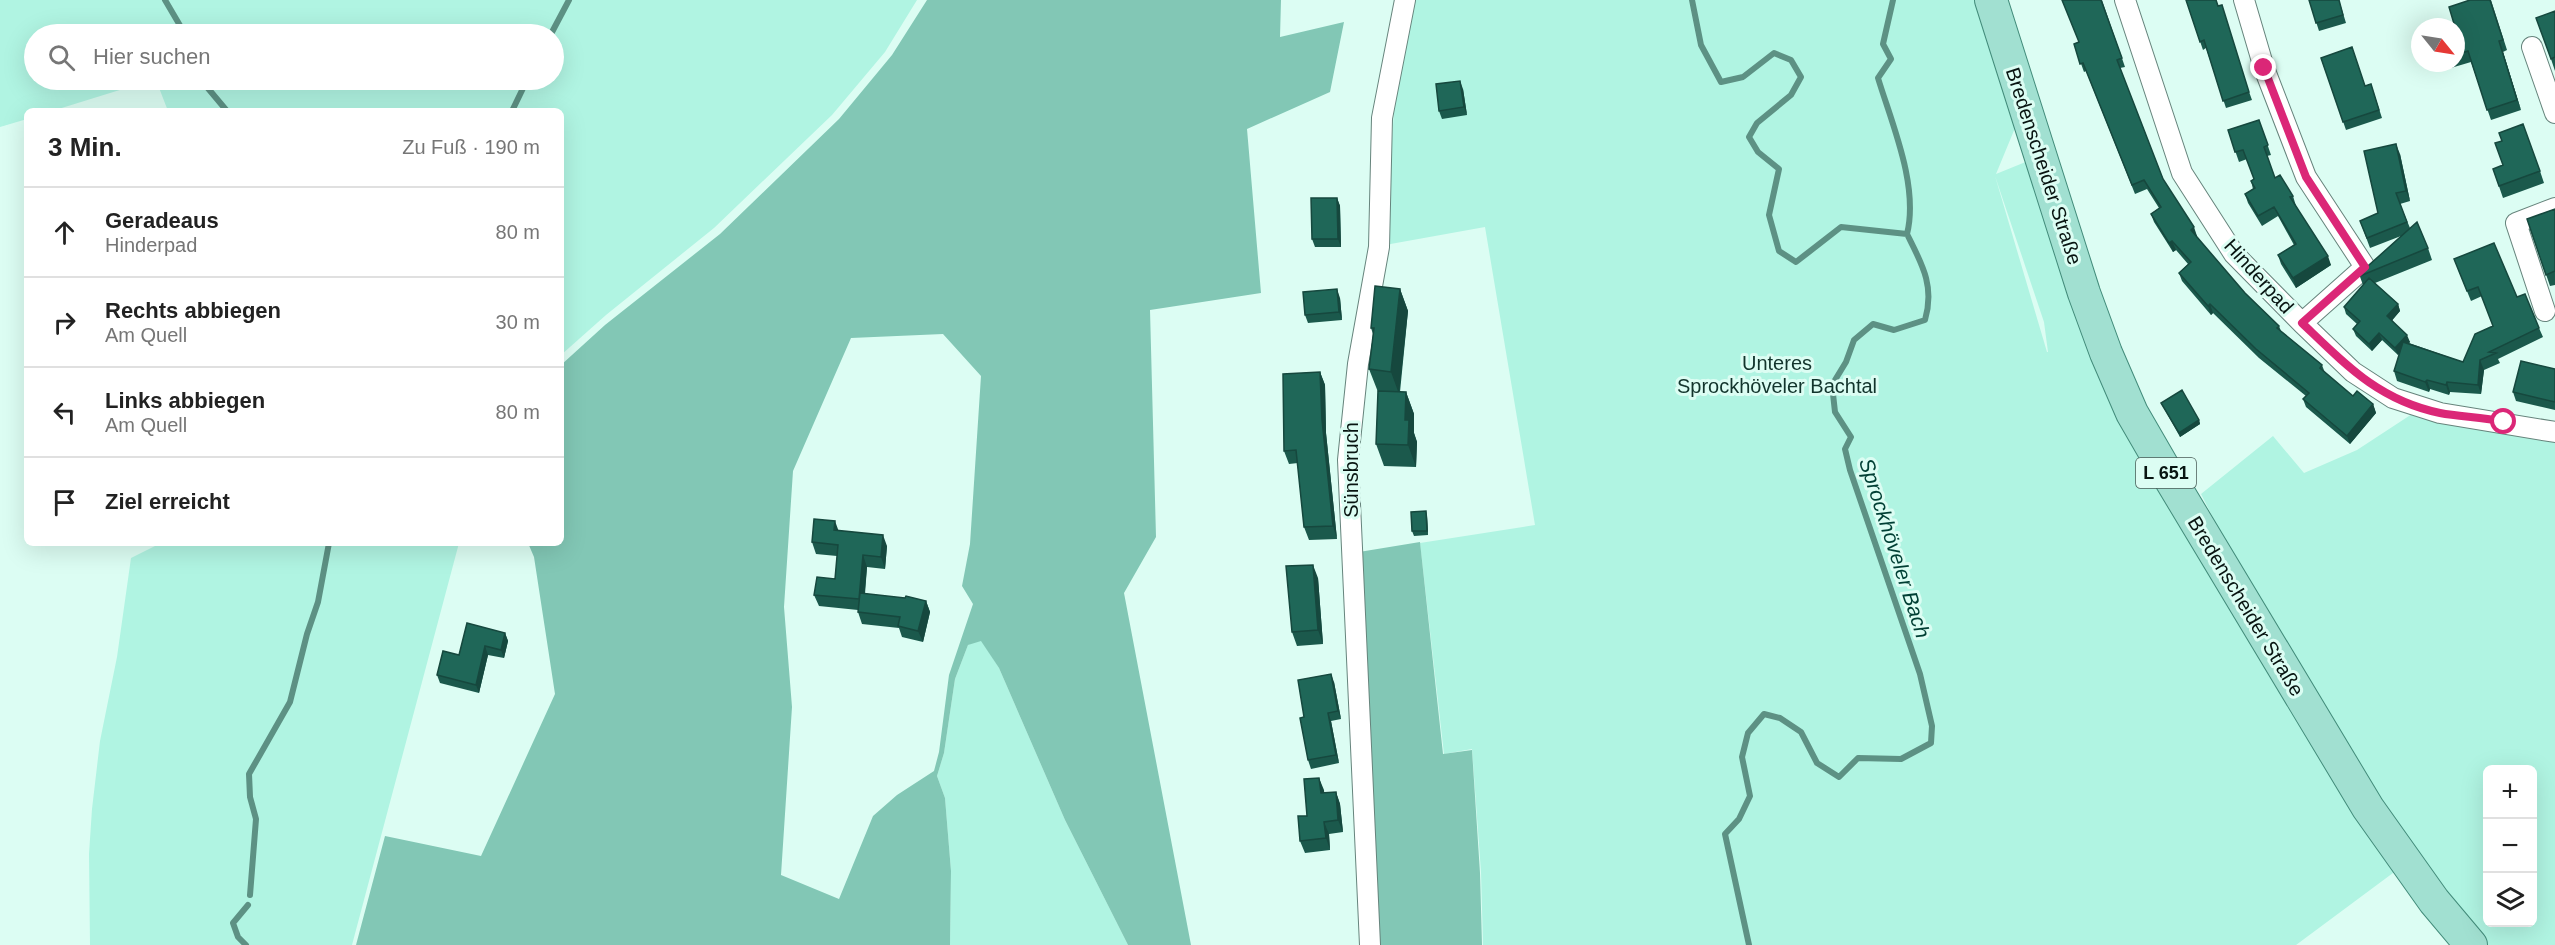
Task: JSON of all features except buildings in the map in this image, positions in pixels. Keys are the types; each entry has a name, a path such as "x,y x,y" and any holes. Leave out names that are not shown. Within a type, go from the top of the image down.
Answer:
{"main road":[{"name":"Bredenscheider Straße","path":"1991,0 2084,293 2110,364 2132,413 2174,487 2368,808 2434,902 2472,945"}],"street":[{"name":"Sünsbruch","path":"1370,945 1348,460 1358,364 1379,247 1382,118 1405,0"},
{"name":"Hinderpad","path":"2125,0 2182,173 2234,254 2302,323 2353,372 2393,398 2440,413 2532,426 2555,432"},
{"path":"2244,0 2264,68 2306,177 2365,267 2302,323"},
{"path":"2532,47 2555,113"},
{"path":"2545,311 2516,223 2555,208"}],"green space":[{"path":"0,0 917,0 885,52 832,115 714,228 606,315 564,352 564,108 167,108 160,90 564,90 564,24 24,24 24,90 120,90 62,108 24,108 24,120 0,127"},
{"path":"927,0 1281,0 1280,37 1344,22 1330,92 1247,129 1261,293 1150,310 1156,537 1124,593 1191,945 1128,945 1065,820 999,668 981,641 968,645 955,679 944,753 937,776 945,798 951,871 950,945 356,945 385,836 481,856 555,694 534,557 529,546 564,546 564,362 605,325 720,234 839,119 892,55","holes":["943,334 981,376 970,544 962,586 973,604 949,675 939,752 934,771 897,795 873,816 839,899 781,875 792,707 784,607 793,471 851,338"]},
{"name":"Unteres Sprockhöveler Bachtal","path":"1409,0 1980,0 2015,120 2015,128 1996,174 2028,161 2072,294 2397,870 2296,945 1483,945 1481,872 1472,749 1444,754 1420,543 1535,525 1485,227 1385,245 1397,66","holes":["1995,176 2044,322 2048,352"]},
{"path":"2412,414 2555,437 2555,945 2486,945 2372,791 2252,595 2201,494 2273,436 2304,473 2357,450"},
{"path":"1420,542 1443,754 1472,750 1482,945 1370,945 1359,552"},
{"path":"155,546 458,546 352,945 90,945 89,854 92,809 100,741 117,657 131,558"},
{"path":"982,641 999,668 1065,820 1128,945 950,945 951,871 945,798 937,776 944,753 955,679 968,645"}],"waterway":[{"path":"165,0 179,24"},
{"path":"556,24 569,0"},
{"name":"Sprockhöveler Bach","path":"1692,0 1701,45 1721,82 1743,77 1774,53 1791,60 1801,77 1791,95 1757,123 1749,137 1758,152 1779,169 1769,215 1779,251 1796,262 1841,227 1907,234 1922,265 1929,296 1925,320 1894,330 1873,324 1854,340 1846,362 1832,385 1835,412 1851,437 1845,449 1850,470 1920,674 1932,726 1931,743 1901,759 1858,758 1839,777 1817,763 1801,732 1780,718 1764,714 1748,733 1742,757 1750,796 1739,819 1725,834 1749,945"},
{"path":"1893,0 1883,44 1891,59 1878,78 1907,176 1910,196 1907,234"},
{"path":"209,90 224,108"},
{"path":"513,108 522,90"},
{"path":"250,895 256,819 250,797 249,774 290,702 307,634 318,602 328,546"},
{"path":"246,945 238,937 233,923 248,905"}],"route":[{"path":"2264,68 2306,177 2338,230 2365,267 2302,323 2353,372 2393,398 2440,413 2504,422"}]}
